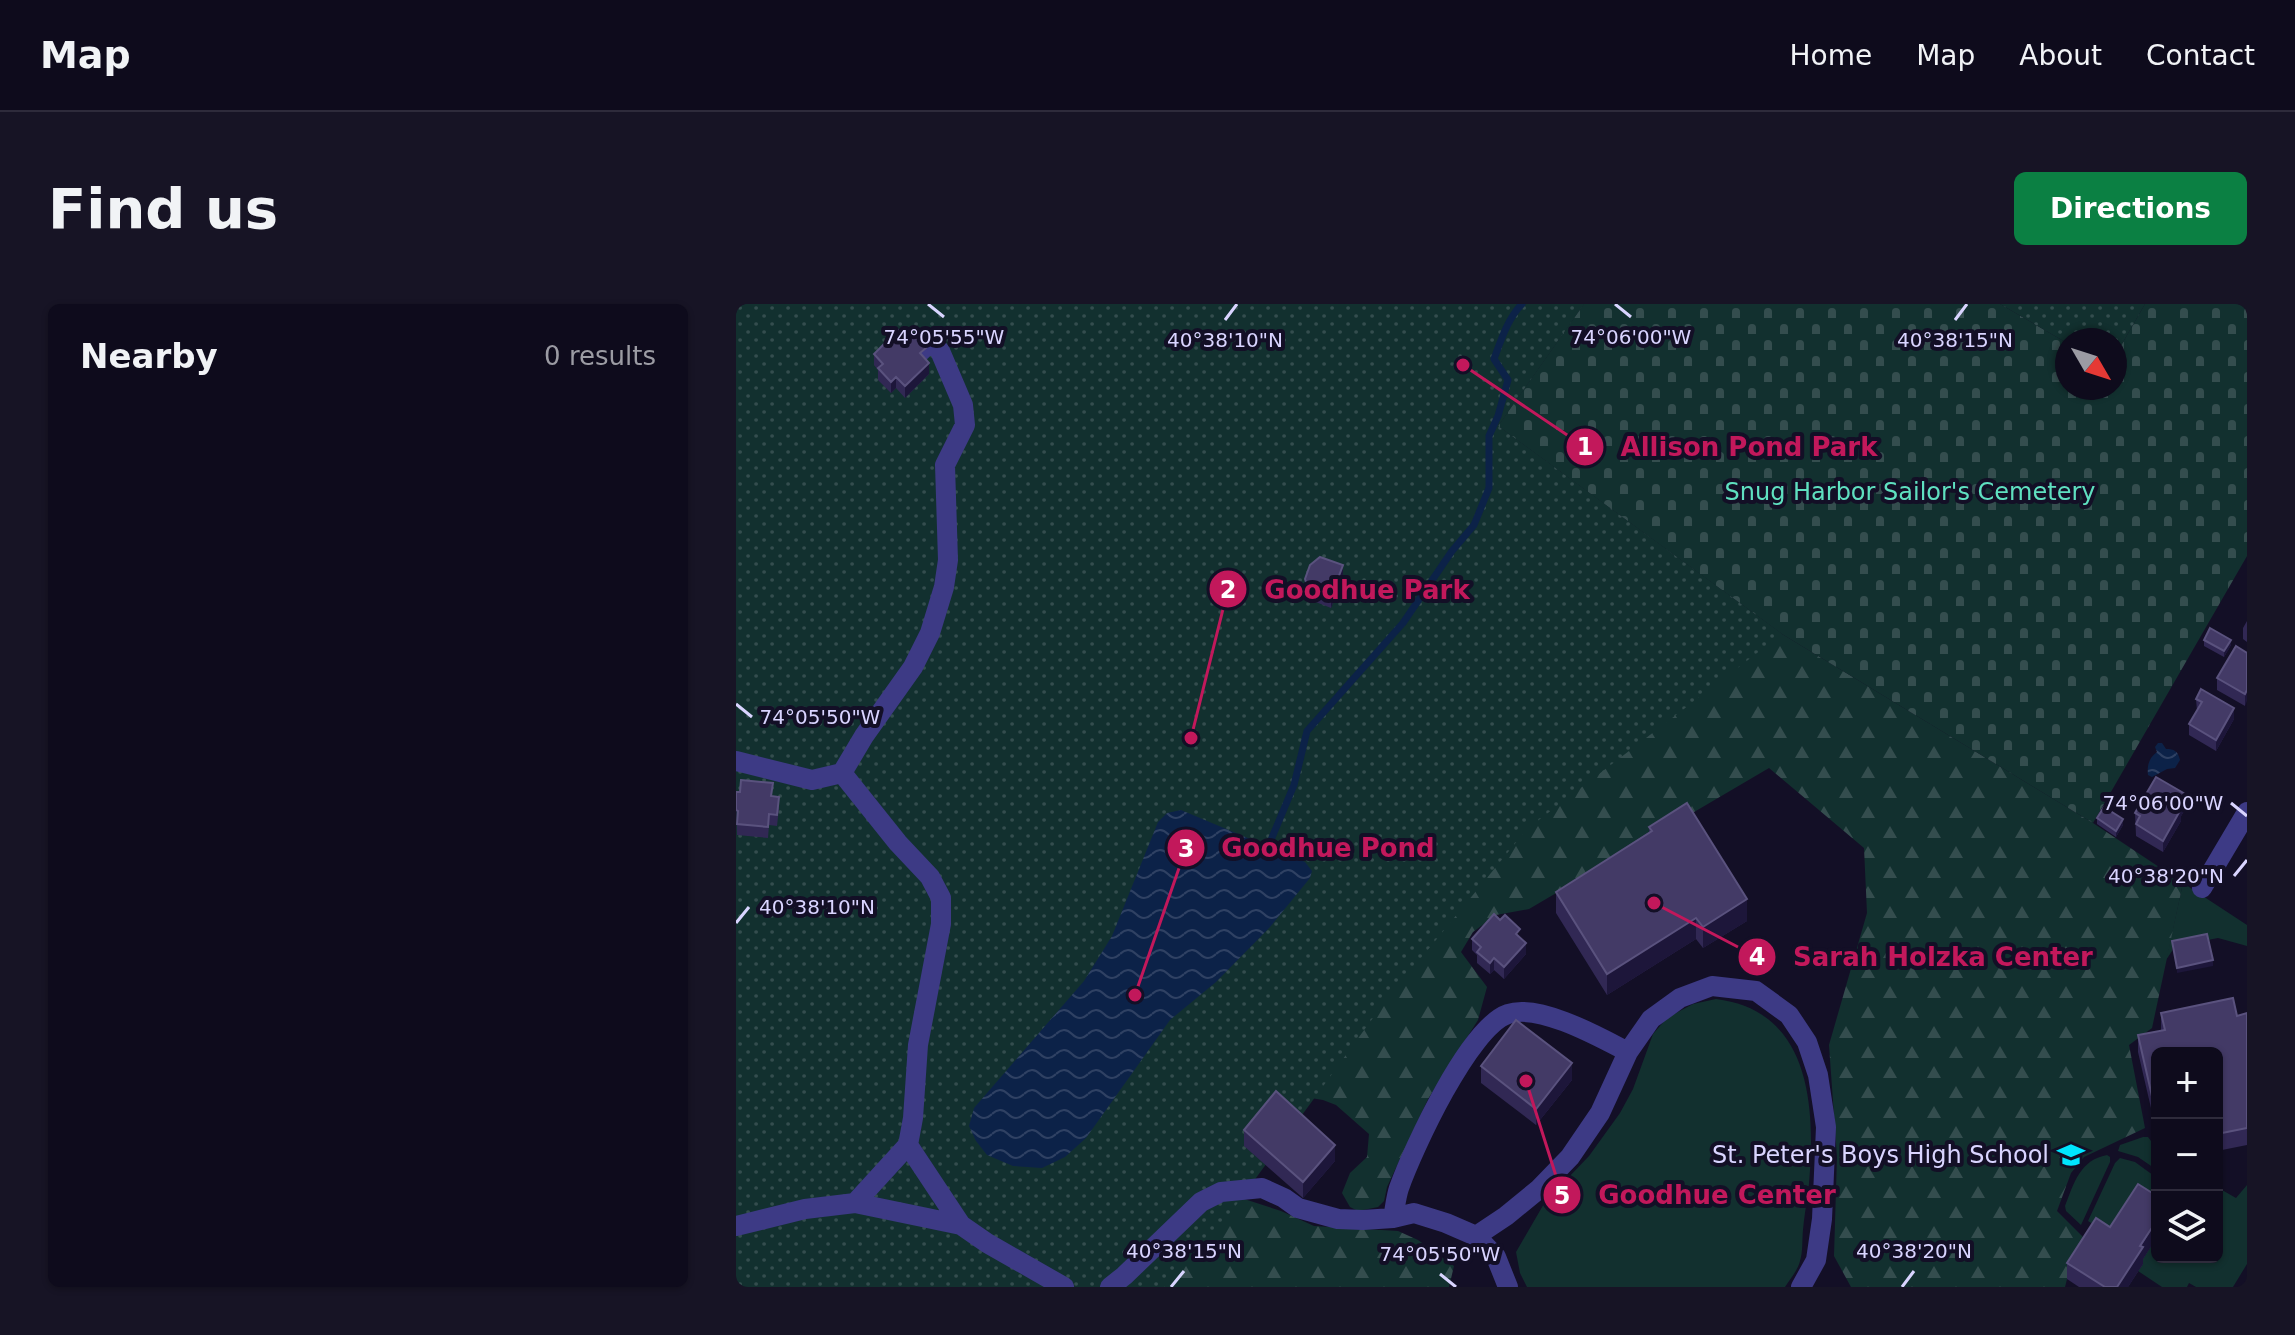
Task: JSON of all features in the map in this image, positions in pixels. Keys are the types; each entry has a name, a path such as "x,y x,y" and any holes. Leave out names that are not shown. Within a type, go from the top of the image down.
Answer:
{"street":[{"path":"736,761 812,780 842,773 913,667 930,633 944,587 948,560 945,465 965,425 963,405 940,351 931,342 919,353"},
{"path":"842,773 898,843 930,877 941,898 941,924 918,1045 908,1145 855,1203"},
{"path":"2202,888 2247,812"},
{"path":"1476,1236 1539,1189 1570,1157 1600,1113 1628,1052 1651,1019 1680,998 1712,986 1756,991 1789,1015 1807,1042 1818,1075 1826,1127 1822,1219 1816,1260 1806,1285"},
{"path":"1393,1218 1399,1189 1438,1106 1465,1054 1485,1029 1508,1014 1528,1013 1554,1018 1593,1033 1628,1052"},
{"path":"908,1145 961,1225 996,1249 1064,1287"},
{"path":"1110,1287 1201,1202 1221,1192 1262,1188 1298,1208 1338,1219 1393,1218 1414,1213 1446,1223 1476,1236 1496,1257 1508,1287"},
{"path":"736,1226 805,1209 855,1203 961,1225"}],"green space":[{"path":"736,304 1584,304 1498,426 1782,634 2093,823 2183,883 2152,1028 2129,1045 2145,1128 2084,1157 2071,1173 2057,1211 2090,1244 2065,1287 1851,1287 1834,1256 1837,1157 1829,1045 1867,913 1864,848 1769,768 1529,909 1496,915 1473,932 1461,952 1487,987 1478,1020 1428,1099 1387,1187 1384,1201 1378,1207 1358,1211 1350,1207 1342,1193 1350,1173 1367,1157 1369,1134 1336,1105 1276,1092"},
{"path":"736,304 1584,304 1498,426 1782,634 1527,829 1381,1007 1207,1245 1164,1287 736,1287"},
{"name":"Snug Harbor Sailor's Cemetery","path":"1584,304 2000,304 2055,336 2055,400 2127,400 2127,335 2145,304 2247,304 2247,556 2093,823 1782,634 1498,426"},
{"path":"2000,304 2145,304 2127,335 2127,328 2055,328 2055,336"},
{"path":"2183,883 2247,925 2247,946 2218,938 2172,947 2166,960"},
{"path":"1716,999 1749,1008 1773,1024 1791,1045 1802,1072 1809,1101 1810,1164 1802,1254 1794,1274 1785,1287 1527,1287 1520,1273 1516,1252 1545,1202 1589,1156 1620,1113 1633,1089 1653,1034 1676,1013 1693,1004"},
{"path":"2148,1137 2151,1141 2151,1166 2138,1157 2118,1151 2120,1145"},
{"path":"2107,1155 2110,1162 2081,1225 2066,1211 2065,1206 2084,1167"},
{"path":"2120,1158 2135,1162 2151,1174 2151,1208 2109,1234 2088,1221"},
{"path":"2247,1185 2247,1264 2233,1287 2196,1287 2189,1283 2187,1287 2162,1287 2138,1271 2151,1246 2151,1263 2223,1263 2223,1191 2236,1198"},
{"path":"1241,1198 1314,1226 1398,1231 1418,1240 1454,1266 1449,1287 1124,1287"}],"water":[{"path":"2158,743 2175,751 2180,760 2175,768 2152,777 2148,775 2148,765 2157,752 2155,747"},
{"path":"1181,810 1305,862 1312,871 1310,878 1270,927 1216,982 1170,1020 1086,1138 1065,1157 1042,1168 1013,1166 987,1155 969,1126 974,1108 1084,981 1112,936 1158,822 1167,813"}],"building":[{"path":"898,330 907,339 912,334 926,348 920,353 929,363 905,386 896,377 891,382 878,368 883,364 874,354"},
{"path":"1320,557 1343,565 1331,597 1308,588 1305,579 1310,565"},
{"path":"2210,628 2231,640 2224,651 2204,640"},
{"path":"2236,646 2247,653 2245,694 2217,678"},
{"path":"2201,689 2234,708 2216,740 2189,724 2202,702 2196,699"},
{"path":"2156,777 2187,795 2163,841 2136,824 2140,816 2135,813"},
{"path":"741,780 773,783 771,796 779,797 777,815 769,814 768,827 737,824 736,792 740,792"},
{"path":"1687,803 1747,899 1703,927 1696,918 1607,974 1556,892 1652,831 1649,827"},
{"path":"2104,807 2123,819 2116,831 2097,818"},
{"path":"1494,914 1500,920 1505,915 1520,929 1516,934 1526,943 1504,967 1494,958 1490,963 1477,952 1481,947 1472,939"},
{"path":"2207,934 2213,960 2177,968 2172,941"},
{"path":"2233,998 2237,1016 2247,1013 2247,1128 2223,1133 2223,1047 2151,1047 2151,1092 2138,1035 2165,1030 2161,1013"},
{"path":"1516,1020 1572,1063 1536,1109 1481,1066"},
{"path":"1276,1091 1335,1145 1303,1182 1244,1130"},
{"path":"2138,1184 2151,1192 2151,1229 2117,1287 2105,1287 2067,1263 2096,1218 2110,1227"}],"waterway":[{"path":"1268,847 1294,785 1307,731 1403,623 1452,551 1474,525 1489,488 1489,436 1508,380 1494,359 1509,323 1522,304"}],"place":[{"name":"Allison Pond Park","path":"1463,365"},
{"name":"Goodhue Park","path":"1191,738"},
{"name":"Sarah Holzka Center","path":"1654,903"},
{"name":"Goodhue Pond","path":"1135,995"},
{"name":"Goodhue Center","path":"1526,1081"},
{"name":"St. Peter's Boys High School","path":"2071,1155"}]}
